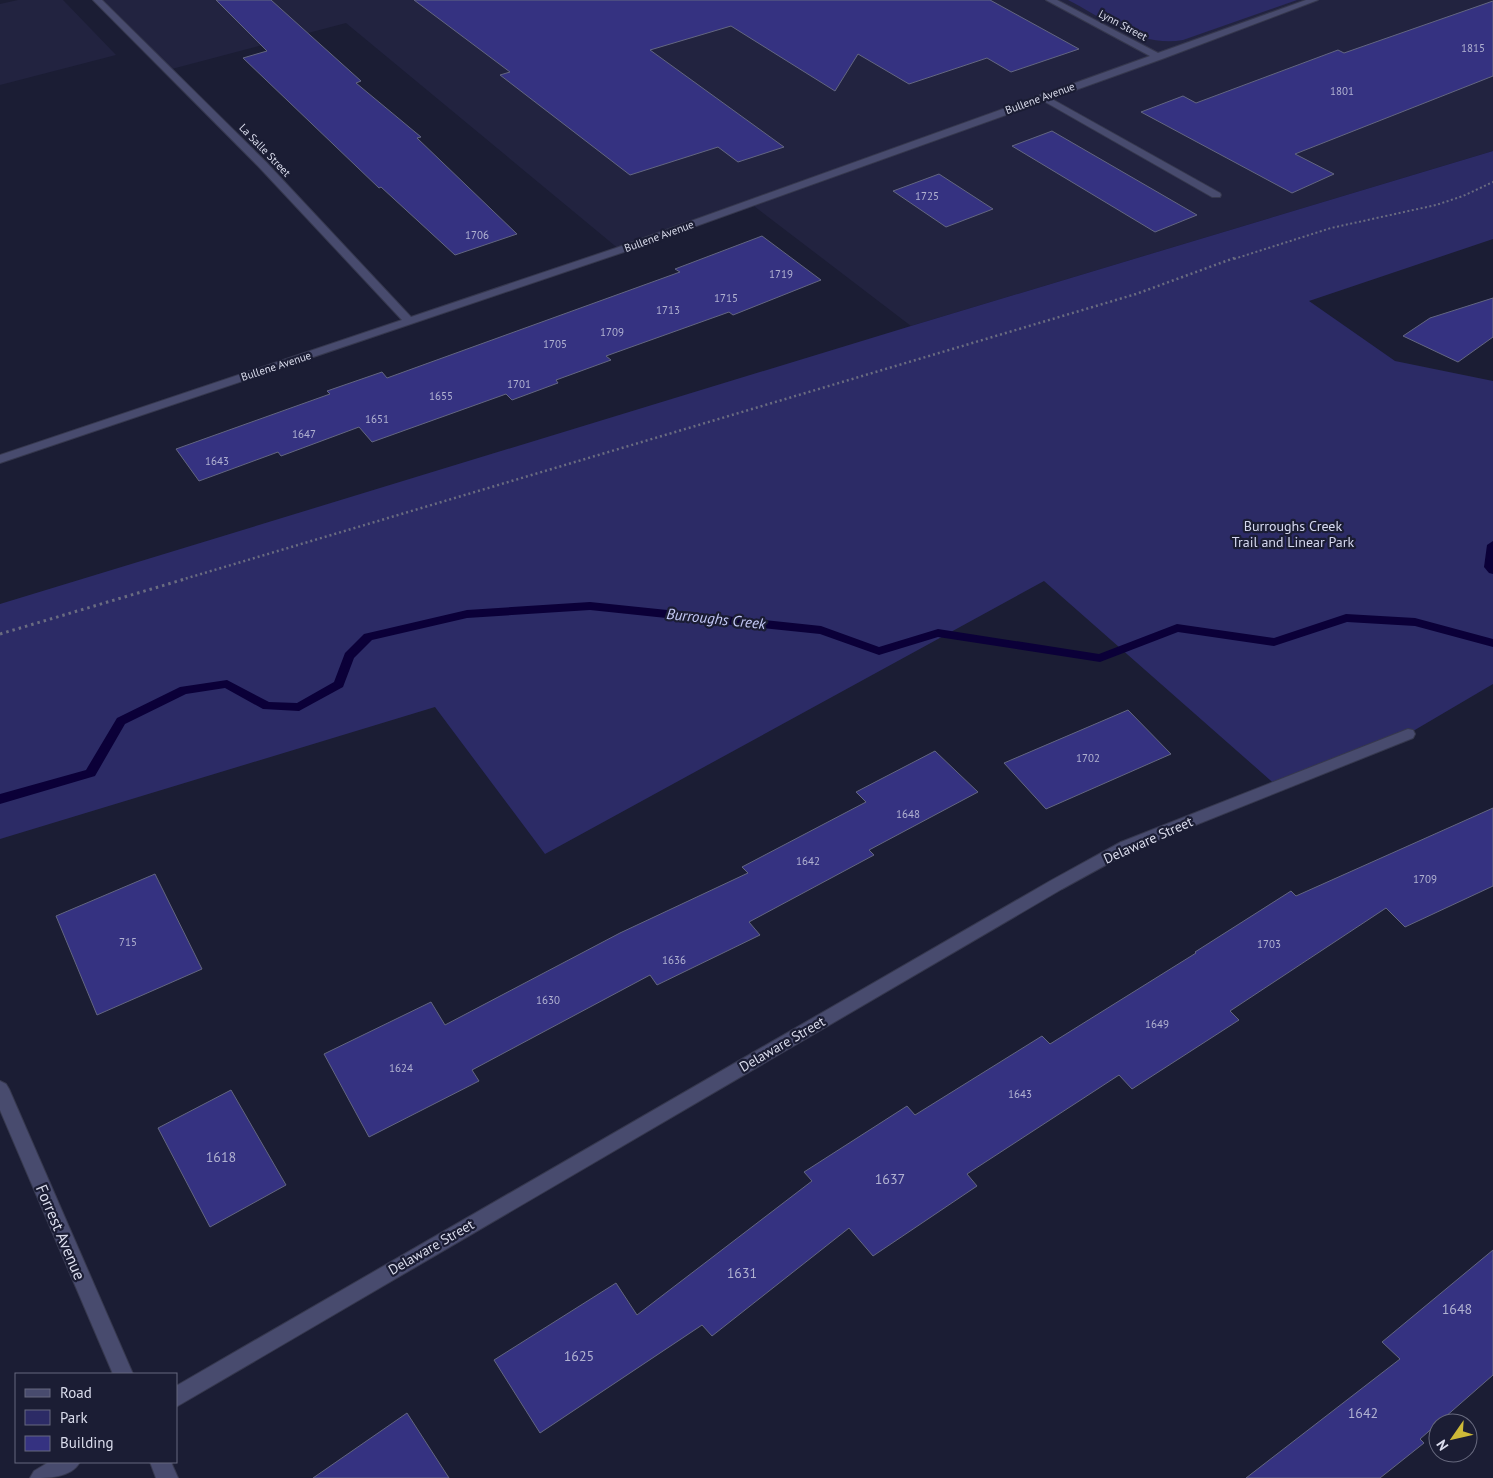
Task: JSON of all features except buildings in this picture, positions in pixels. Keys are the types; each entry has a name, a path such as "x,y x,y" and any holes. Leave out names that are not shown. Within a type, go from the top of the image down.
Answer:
{"street":[{"name":"La Salle Street","path":"97,0 262,164 410,322"},
{"name":"Lynn Street","path":"1050,0 1159,57"},
{"name":"Bullene Avenue","path":"0,459 620,250 1314,0"},
{"path":"1043,97 1216,195"},
{"name":"Delaware Street","path":"178,1396 1056,885 1127,846 1408,734"},
{"name":"Forrest Avenue","path":"0,1089 123,1373"},
{"path":"41,1478 67,1463"},
{"path":"160,1463 167,1478"}],"path":[{"path":"0,634 1136,294 1213,265 1323,230 1436,205 1463,196 1493,182"}],"shaded area":[{"path":"18,0 63,0 116,55 0,85 0,4"},
{"path":"97,0 1493,0 1493,151 911,326 750,203 620,250 346,23 168,70"}],"green space":[{"path":"1068,0 1297,0 1183,40 1168,41 1153,40 1123,30"},
{"name":"Burroughs Creek Trail and Linear Park","path":"1493,151 1493,239 1309,301 1395,361 1493,381 1493,684 1408,734 1278,787 1044,581 545,854 435,707 0,839 0,604 911,326"}],"waterway":[{"name":"Burroughs Creek","path":"1493,545 1490,567 1493,570"},
{"name":"Burroughs Creek","path":"0,799 90,773 121,721 184,690 227,684 267,706 299,707 339,684 349,656 368,637 467,614 590,606 821,630 879,651 938,633 1100,658 1177,628 1274,642 1346,618 1415,622 1493,643"}]}
